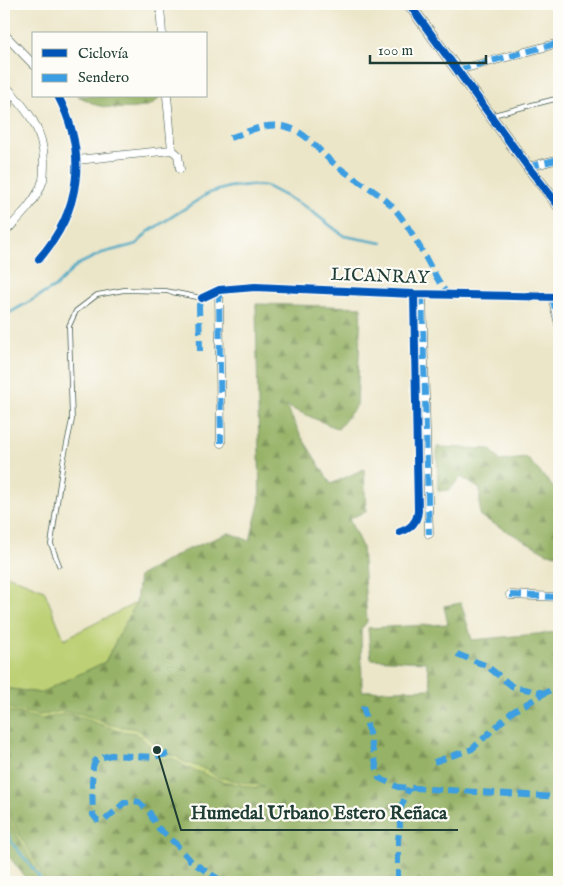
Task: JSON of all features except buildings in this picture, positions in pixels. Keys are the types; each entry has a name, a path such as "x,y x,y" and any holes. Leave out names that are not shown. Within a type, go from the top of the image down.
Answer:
{"street":[{"path":"409,4 490,116 559,206"},
{"path":"160,6 162,32"},
{"path":"4,34 32,63"},
{"path":"458,70 559,43"},
{"path":"4,100 6,87"},
{"path":"4,117 8,104 6,87"},
{"path":"4,233 27,207 38,191 44,169 42,149 37,130 28,112 6,87"},
{"path":"39,260 53,242 70,206 76,184 77,160 72,129 59,98"},
{"path":"167,98 172,150 178,155 180,169"},
{"path":"77,160 172,150"},
{"path":"528,167 559,159"},
{"path":"4,226 28,196 44,169"},
{"name":"LICANRAY","path":"202,298 219,290 255,287 418,294 555,297"},
{"path":"219,290 221,443"},
{"path":"400,532 412,526 417,518 418,511 418,294"},
{"path":"418,294 429,534"},
{"path":"555,297 559,324"},
{"path":"510,595 559,596"}],"lane":[{"path":"490,116 559,98"},
{"path":"59,565 51,544 62,462 72,420 70,326 76,311 97,295 124,290 166,291 202,298"}],"green space":[{"path":"82,98 158,98 149,105 141,107 111,108 96,105"},
{"path":"256,304 361,307 357,405 338,429 286,406 301,436 331,484 364,469 366,511 349,519 362,547 367,622 361,629 362,691 432,689 426,662 371,659 368,628 448,624 444,606 461,603 472,640 559,632 559,882 29,882 4,850 4,719 6,721 4,688 40,693 105,662 136,603 139,576 184,551 229,533 250,541 260,500"},
{"path":"437,447 490,449 500,461 527,458 559,492 559,554 547,553 480,516 480,489 461,477 449,490 438,491"},
{"path":"4,574 44,590 64,639 136,603 105,662 40,693 4,688"},
{"path":"4,707 38,715 61,711 82,714 112,725 137,729 158,747 162,754 176,756 184,762 206,769 217,777 264,786 256,788 221,781 186,767 174,759 162,759 136,733 118,731 77,716 65,714 41,719 4,710"},
{"path":"4,801 45,882 43,882 12,826"}],"waterway":[{"path":"4,316 55,287 77,265 102,253 137,244 148,232 209,193 229,187 266,186 306,207 344,236 382,243"},
{"path":"4,825 12,843 39,876 41,882"}],"marked path":[{"path":"458,70 559,43"},
{"path":"230,138 256,129 276,125 290,128 303,135 338,167 376,192 390,204 413,236 447,294 451,295"},
{"path":"528,167 559,159"},
{"path":"219,290 221,443"},
{"path":"422,294 429,534"},
{"path":"552,297 559,324"},
{"path":"200,351 199,305 202,298"},
{"path":"510,595 559,597"},
{"path":"457,654 487,666 513,687 545,693"},
{"path":"434,762 472,749 512,712 559,685"},
{"path":"363,706 379,778 398,787 559,797"},
{"path":"168,754 153,757 111,755 95,761 92,783 93,815 97,820 105,820 124,803 139,802 150,813 156,826 192,862 223,882"},
{"path":"398,882 399,812 409,788"}],"cycle path":[{"path":"409,4 528,167 559,206"},
{"path":"39,259 53,241 64,221 75,181 74,139 68,117 59,98"},
{"path":"202,298 219,290 255,287 414,294 559,297"},
{"path":"400,532 412,524 418,511 414,294"}],"place":[{"name":"Humedal Urbano Estero Reñaca","path":"157,750"}]}
